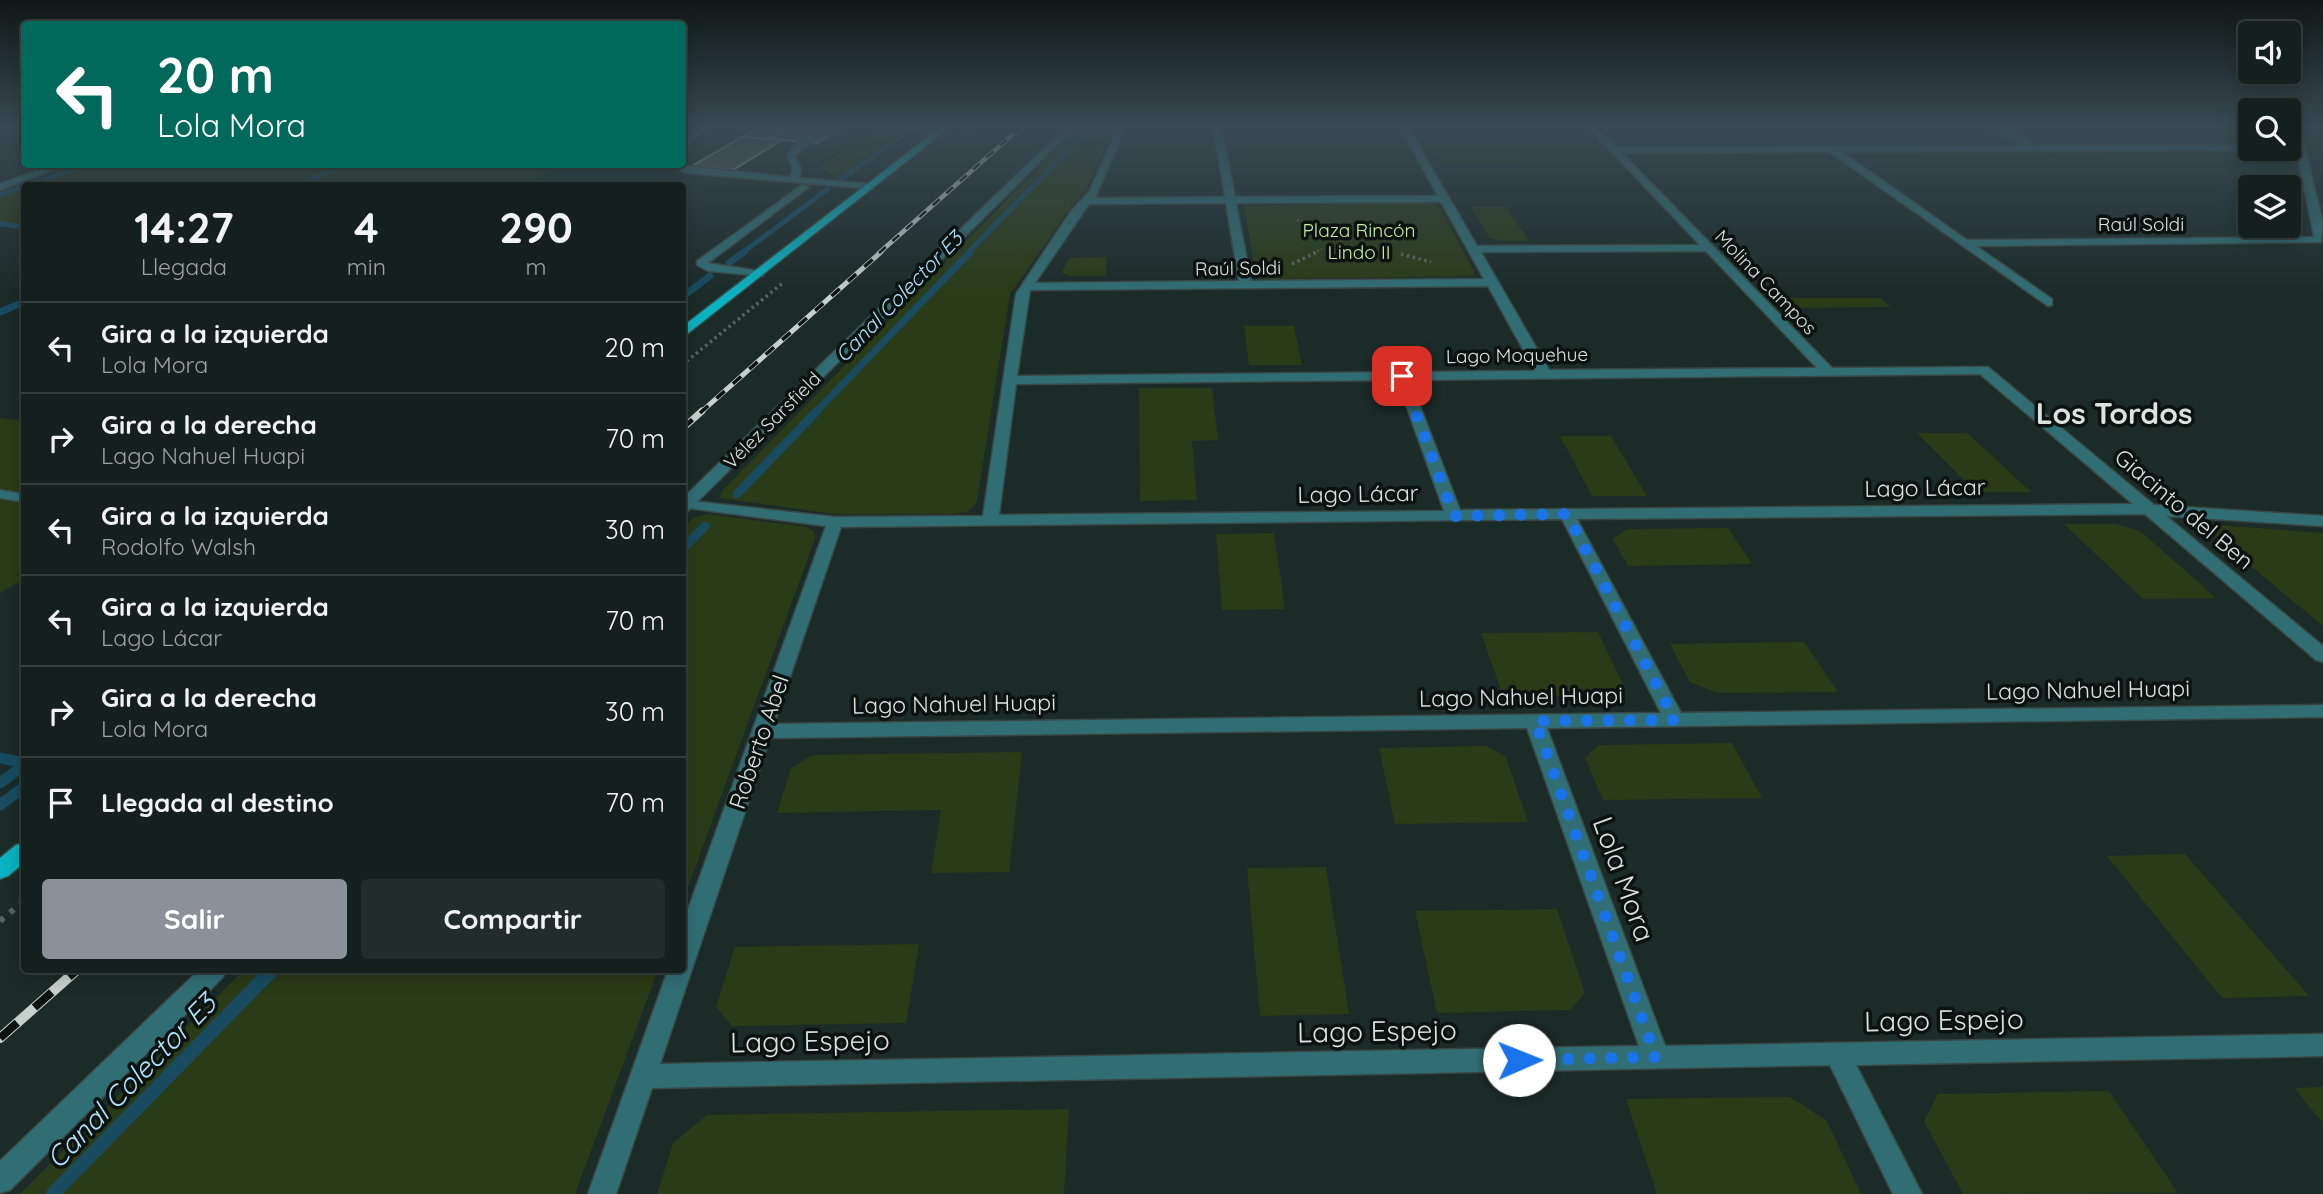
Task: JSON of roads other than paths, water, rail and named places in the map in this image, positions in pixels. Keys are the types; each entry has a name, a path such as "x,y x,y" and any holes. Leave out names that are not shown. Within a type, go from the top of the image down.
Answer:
{"main road":[{"path":"686,331 875,183"},
{"path":"0,870 21,852"}],"street":[{"name":"Vélez Sarsfield","path":"686,505 1014,183"},
{"path":"990,521 1021,297 1098,183"},
{"path":"1228,183 1246,285"},
{"path":"1435,183 1544,374"},
{"name":"Molina Campos","path":"1646,183 1828,371"},
{"path":"1879,183 2048,302"},
{"name":"Raúl Soldi","path":"1964,243 2317,240 2320,237 2308,183"},
{"path":"1086,201 1444,199"},
{"path":"1473,249 1709,248"},
{"name":"Raúl Soldi","path":"1026,287 1492,282"},
{"name":"Lago Moquehue","path":"1009,380 1983,370"},
{"name":"Giacinto del Ben","path":"1983,370 2323,656"},
{"path":"1402,376 1454,516"},
{"name":"Lago Lácar","path":"686,506 835,522 2149,509 2323,521"},
{"path":"1567,514 1675,720"},
{"name":"Roberto Abel","path":"686,950 835,522"},
{"name":"Lago Nahuel Huapi","path":"762,731 2323,712"},
{"name":"Lola Mora","path":"1535,721 1656,1057"},
{"path":"0,1180 211,973"},
{"path":"602,1194 679,973"},
{"name":"Lago Espejo","path":"643,1076 2323,1045"},
{"path":"1837,1054 1908,1194"}],"lane":[{"path":"824,183 870,187"},
{"path":"759,274 708,268 701,263 805,187"},
{"path":"0,494 21,498"}],"waterway":[{"name":"Canal Colector E3","path":"968,253 1036,183"},
{"path":"0,195 21,187"},
{"path":"742,253 828,189"},
{"path":"0,224 21,227"},
{"path":"729,263 744,252"},
{"name":"Canal Colector E3","path":"815,413 970,252"},
{"path":"686,294 710,276"},
{"path":"0,312 21,303"},
{"name":"Canal Colector E3","path":"737,494 817,411"},
{"name":"Canal Colector E3","path":"686,545 705,526"},
{"path":"0,758 21,762"},
{"path":"0,783 21,767"},
{"path":"0,805 21,789"},
{"name":"Canal Colector E3","path":"53,1194 269,973"}],"railway":[{"path":"879,253 958,183"},
{"path":"700,413 881,252"},
{"path":"686,425 702,411"},
{"path":"0,1038 74,973"}],"district":[{"name":"Los Tordos","path":"2114,414"}],"park label":[{"name":"Plaza Rincón Lindo II","path":"1359,241"}]}
